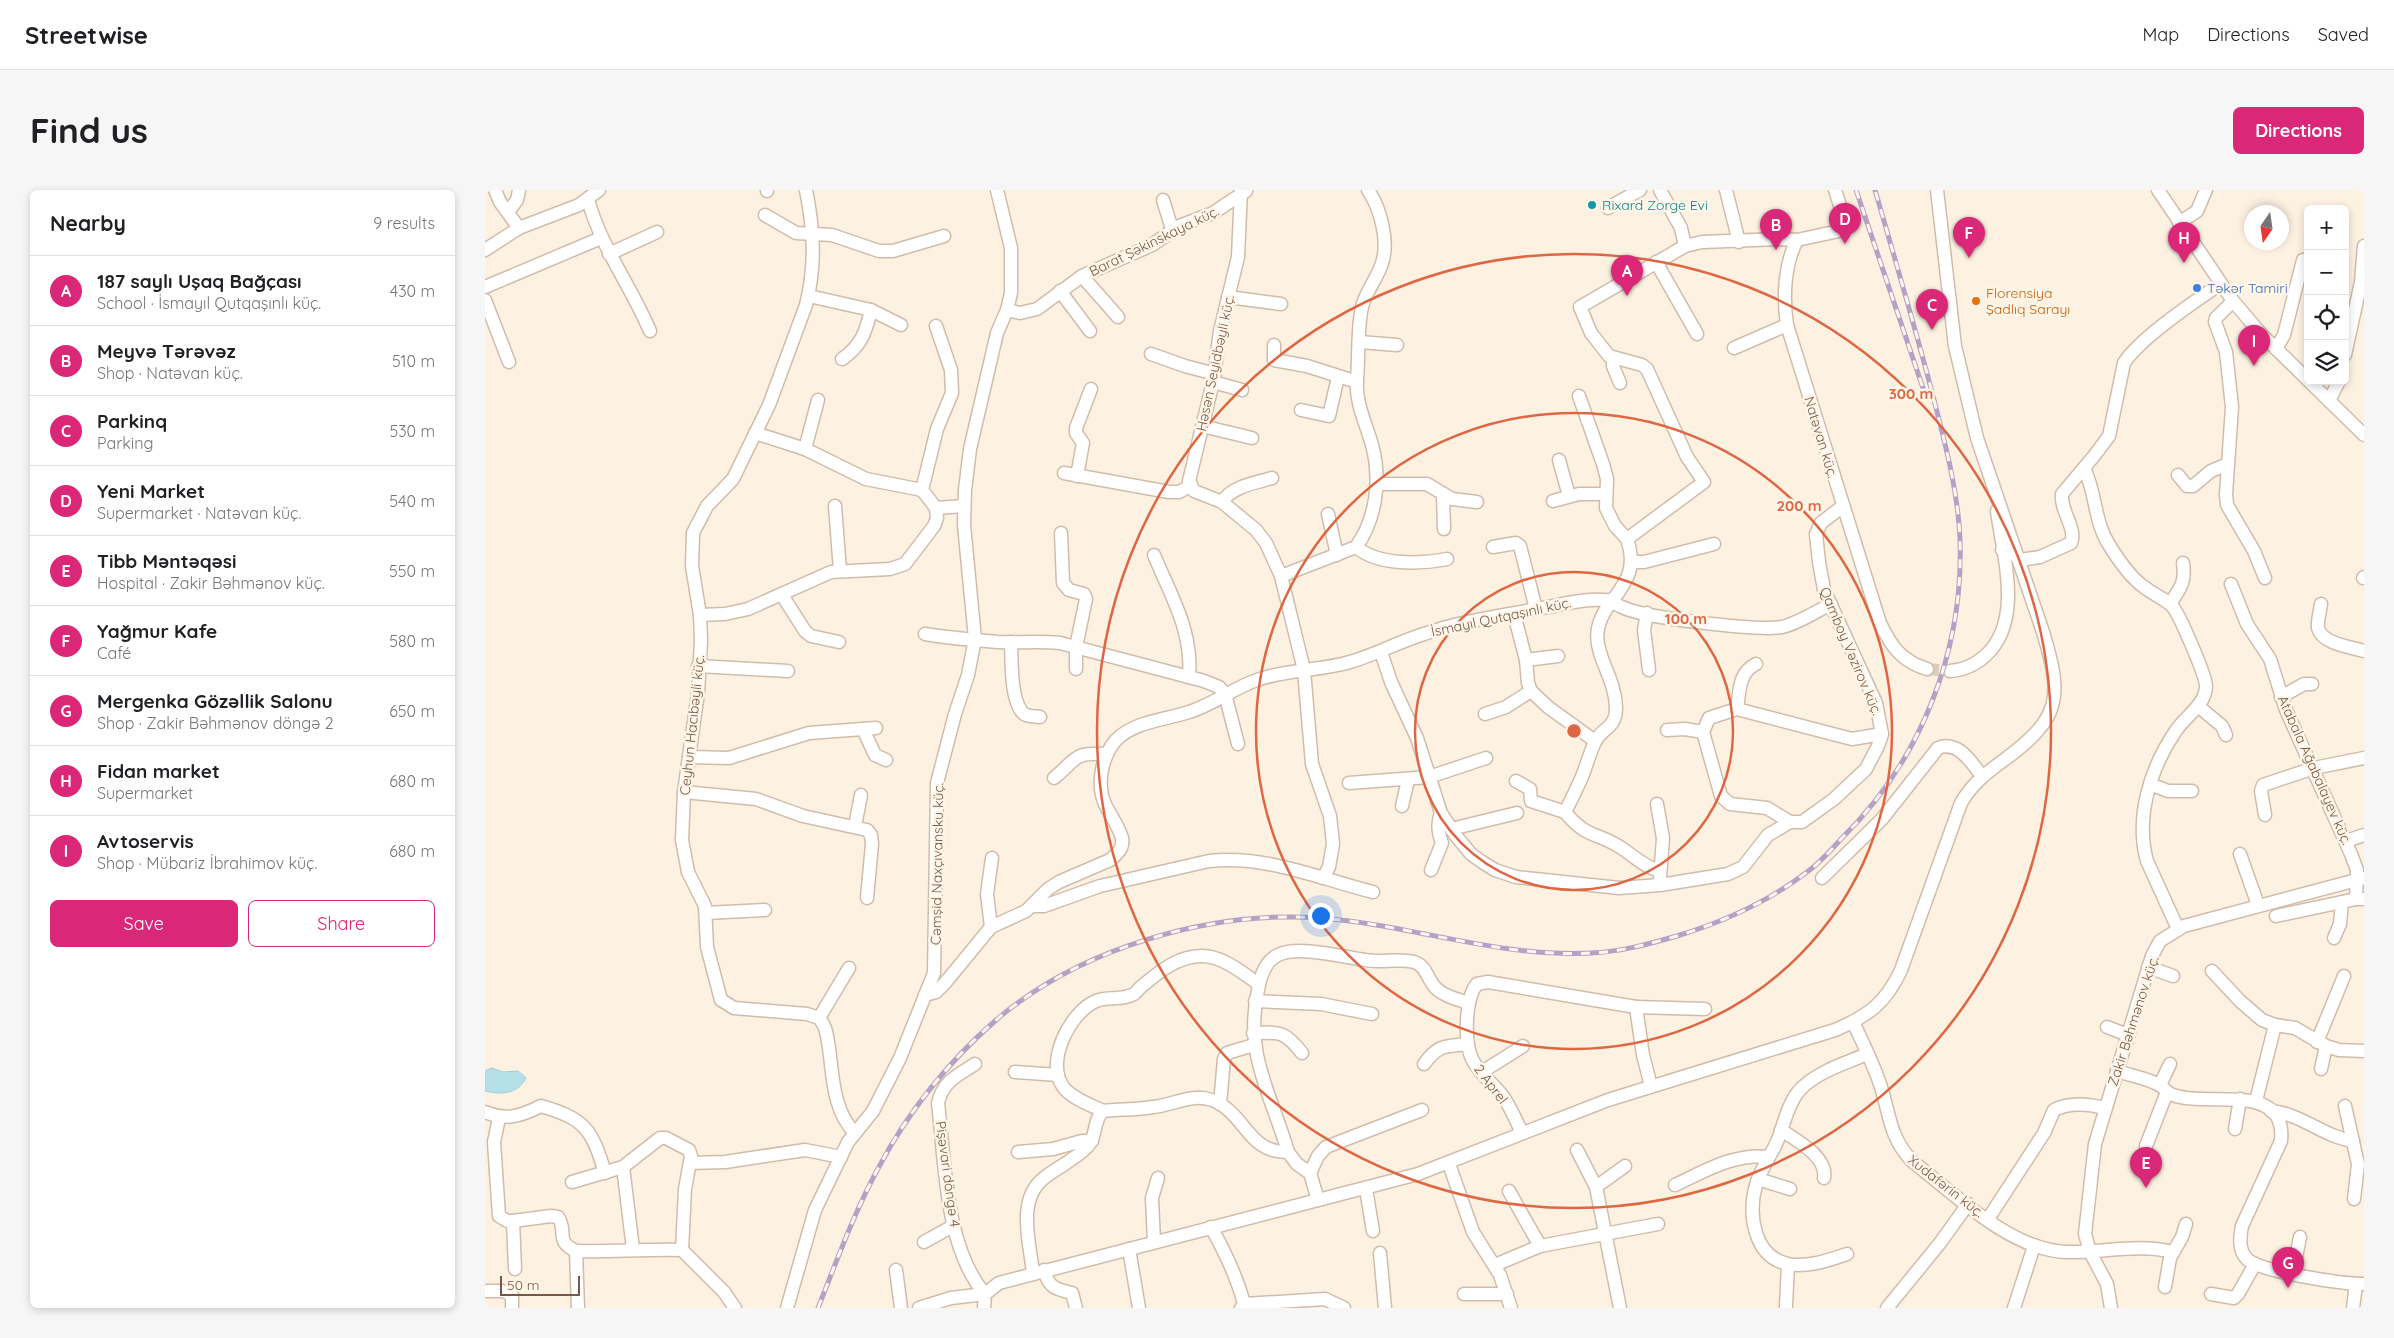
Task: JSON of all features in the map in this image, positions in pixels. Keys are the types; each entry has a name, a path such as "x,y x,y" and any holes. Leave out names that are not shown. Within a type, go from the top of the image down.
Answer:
{"street":[{"path":"495,190 507,212 519,228"},
{"path":"507,212 517,200 519,190"},
{"path":"485,250 519,228 568,210 588,200 599,190"},
{"name":"Ceyhun Hacıbəyli küç.","path":"806,190 813,233 809,296 769,405 733,478 707,506 693,533 692,566 700,615 701,641 698,693 685,792 682,840 686,865 703,899 706,912 707,947 721,1000 734,1008 807,1014 819,1018"},
{"name":"Cəmşid Naxçıvansku küç.","path":"787,1308 815,1210 841,1157 855,1133 873,1110 900,1058 934,973 937,783 955,714 968,675 975,639 964,506 970,449 981,396 1000,325 1007,310 1011,293 1011,248 997,190"},
{"path":"1281,576 1356,547 1363,536 1370,516 1377,484 1372,446 1359,408 1357,382 1362,307 1381,266 1384,247 1381,223 1368,190"},
{"path":"1608,208 1640,190"},
{"path":"1660,190 1681,228 1685,246"},
{"path":"1726,190 1739,242"},
{"path":"1627,539 1704,482 1687,457 1647,369 1636,363 1613,359 1605,353 1591,333 1580,307 1685,246 1702,242 1797,240 1839,232 1845,226 1835,190"},
{"path":"919,1308 951,1298 985,1294 999,1282 1366,1189 1449,1164 1522,1133 1651,1086 1835,1030 1853,1022 1875,1008 1893,988 1901,970 1958,811 1972,785 2034,737 2046,722 2053,704 2055,690 2052,660 2020,560 1974,430 1958,361 1937,190"},
{"path":"2158,190 2233,301 2304,377"},
{"path":"2179,223 2197,211 2206,190"},
{"name":"Barat Şəkinskaya küç.","path":"1007,310 1029,312 1037,309 1082,276 1162,240 1172,229 1213,213 1244,191"},
{"name":"Həsən Seyidbəyli küç.","path":"1190,486 1190,471 1214,378 1220,331 1238,257 1244,191"},
{"path":"588,200 601,238 641,308 650,331"},
{"path":"1163,200 1172,229"},
{"path":"765,215 796,233 804,235 813,233 832,235 879,252 893,251 944,236"},
{"path":"609,254 657,232"},
{"path":"485,287 601,238"},
{"name":"Natəvan küç.","path":"1797,240 1786,280 1784,298 1787,325 1880,623 1895,651 1906,660 1927,669"},
{"path":"2348,340 2361,282 2364,246"},
{"path":"2276,349 2284,335 2303,260"},
{"path":"1656,262 1697,334"},
{"path":"1082,276 1118,317"},
{"path":"2020,560 2040,557 2071,543 2072,533 2063,509 2062,494 2109,436 2120,373 2129,355 2220,284"},
{"path":"1060,291 1090,332"},
{"path":"809,296 871,310 901,325"},
{"path":"1228,297 1281,304"},
{"path":"485,300 509,362"},
{"path":"2233,301 2216,318 2215,322 2226,352 2229,372 2232,431 2228,464 2227,505 2254,552 2265,578"},
{"path":"842,359 859,344 865,334 871,310"},
{"path":"1734,348 1787,325"},
{"path":"923,490 937,429 952,393 951,370 936,326"},
{"path":"1360,342 1397,346"},
{"path":"1274,345 1274,360 1307,366 1357,382"},
{"path":"1151,354 1242,390"},
{"path":"1613,359 1620,383"},
{"path":"1301,410 1329,416 1338,377"},
{"path":"2312,385 2364,435"},
{"path":"2329,401 2337,385"},
{"path":"1091,389 1076,428 1076,433 1083,443 1070,475 1169,492 1179,492 1190,486 1199,494 1222,502 1256,530 1266,543 1281,576 1304,670 1312,764 1327,808 1333,844 1329,867 1323,878"},
{"path":"1565,812 1583,775 1595,741 1610,728 1616,709 1613,688 1598,650 1598,635 1603,612 1625,584 1632,554 1627,539 1615,526 1606,508 1607,480 1579,396"},
{"path":"805,449 818,400"},
{"path":"1202,426 1252,438"},
{"path":"700,615 735,612 782,595 813,579 840,571 891,569 905,564 934,526 937,508 923,490 866,479 805,449 755,433"},
{"path":"1559,460 1569,496"},
{"path":"2178,475 2187,486 2193,486 2211,471 2228,464"},
{"path":"2083,468 2090,483 2095,512 2109,544 2135,578 2170,604 2180,618 2206,683 2203,698 2175,731 2150,784 2143,810 2144,850 2147,861 2178,929"},
{"path":"1222,502 1225,496 1237,489 1272,478"},
{"path":"1377,484 1427,484 1435,486 1443,494 1460,502 1477,502"},
{"path":"1951,671 1976,664 1993,649 1999,638 2007,612 2007,580 1993,486"},
{"path":"1553,501 1569,496 1590,493 1605,494"},
{"path":"1443,494 1444,528"},
{"path":"835,506 840,571"},
{"path":"937,508 964,506"},
{"name":"Qamboy Vəzirov küç.","path":"1381,652 1391,682 1417,738 1441,813 1471,854 1482,862 1495,870 1517,877 1619,888 1660,885 1728,874 1743,867 1768,835 1790,822 1802,822 1817,812 1867,769 1874,758 1882,734 1876,703 1824,590 1816,534 1821,523 1843,506"},
{"path":"1328,514 1337,555"},
{"path":"1061,533 1063,583 1069,590 1084,594 1086,599 1076,646 1076,669"},
{"path":"1493,546 1516,543 1520,546 1536,609"},
{"path":"1631,562 1644,562 1714,544"},
{"path":"1356,547 1368,554 1391,560 1429,562 1447,559"},
{"path":"2002,550 2011,551 2020,560"},
{"path":"1154,555 1183,619 1191,662 1189,677"},
{"path":"2170,604 2183,584 2185,576 2183,563"},
{"name":"Atabala Ağabalayev küç.","path":"2231,584 2242,616 2270,659 2281,697 2346,841 2361,879 2360,899"},
{"path":"782,595 805,631 811,636 839,642"},
{"name":"İsmayıl Qutqaşınlı küç.","path":"925,995 935,992 945,983 991,927 1018,915 1032,906 1048,889 1110,860 1121,849 1122,839 1104,801 1101,790 1103,762 1116,740 1130,730 1203,707 1225,694 1257,680 1348,662 1381,652 1423,634 1536,609 1590,600 1612,601"},
{"path":"1612,601 1622,608 1647,613 1745,627 1780,627 1792,624 1831,604"},
{"path":"2321,604 2318,627 2320,633 2333,642 2364,651"},
{"path":"1647,613 1644,644 1649,670"},
{"path":"1514,614 1526,660 1528,683 1531,691 1548,707 1595,741"},
{"path":"925,634 951,639 1011,642 1039,640 1076,646 1219,687 1225,694 1238,744"},
{"path":"1011,642 1013,689 1021,711 1027,716 1040,717"},
{"path":"1526,660 1558,656"},
{"path":"1737,709 1742,676 1748,668 1756,664"},
{"path":"699,666 789,671"},
{"path":"2281,697 2304,684 2312,684"},
{"path":"1485,714 1506,707 1531,691"},
{"path":"2197,706 2222,726 2226,735"},
{"path":"1790,822 1767,808 1730,804 1721,796 1703,732 1709,718 1737,709 1852,740 1882,734"},
{"path":"689,756 729,758 809,734 876,728"},
{"path":"863,729 875,755 886,760"},
{"path":"1667,730 1685,729 1703,732"},
{"path":"1822,878 1882,819 1937,748 1951,746 1958,748 1982,776"},
{"path":"1053,778 1078,756 1086,753 1107,754"},
{"path":"1349,783 1429,778 1486,758"},
{"path":"2265,815 2261,791 2263,786 2314,768 2364,758"},
{"path":"1402,806 1408,780"},
{"path":"1516,782 1530,789 1531,802 1565,812 1580,830 1619,846 1648,868 1659,871"},
{"path":"2150,784 2168,791 2192,791"},
{"path":"685,792 756,798 803,816 867,830 871,835 872,844 867,898"},
{"path":"855,826 861,795"},
{"path":"1657,804 1663,838 1659,871 1660,885"},
{"path":"1431,870 1442,843 1438,831 1441,813"},
{"path":"1451,829 1517,813"},
{"path":"2346,841 2364,835"},
{"path":"2240,854 2258,906"},
{"path":"991,927 987,894 992,858"},
{"path":"1032,906 1044,906 1100,886 1209,861 1227,859 1270,863 1373,892"},
{"name":"Zakir Bəhmənov küç.","path":"2111,1308 2107,1284 2090,1252 2085,1226 2095,1144 2148,967 2160,941 2178,929 2361,879"},
{"path":"2276,916 2360,899"},
{"path":"2334,938 2341,924 2342,902"},
{"path":"706,912 765,910"},
{"path":"1317,1200 1310,1173 1297,1164 1288,1152 1259,1072 1253,1039 1255,1001 1259,984 1264,971 1278,956 1290,953 1317,953 1379,963 1415,962 1421,966 1437,990 1469,1003 1472,990 1477,984 1488,982 1636,1007 1705,1009"},
{"path":"1259,984 1220,959 1204,956 1185,958 1169,965 1134,994 1125,998 1096,1001 1082,1012 1069,1026 1063,1039 1058,1056 1057,1075 1064,1088 1070,1094 1103,1111 1154,1107 1193,1098 1204,1098 1220,1104 1243,1125 1258,1144 1269,1150 1288,1152"},
{"path":"2148,967 2173,976"},
{"path":"849,968 819,1018 825,1025 827,1033 837,1099 842,1116 855,1133"},
{"path":"2212,970 2253,1014 2275,1025 2295,1028 2321,1044 2339,1050 2364,1051"},
{"path":"2321,1069 2321,1044 2344,976"},
{"path":"1255,1001 1321,1004 1372,1014"},
{"name":"2 Aprel","path":"1469,1003 1468,1044 1471,1056 1503,1096 1522,1133"},
{"path":"1636,1007 1643,1055 1651,1086"},
{"name":"Xudafərin küç.","path":"1853,1022 1881,1086 1892,1130 1902,1151 1912,1161 1988,1219 2009,1234 2034,1246 2056,1252 2150,1248 2172,1252"},
{"path":"2256,1101 2275,1025"},
{"path":"2107,1027 2128,1034"},
{"path":"1220,1104 1224,1059 1227,1053 1253,1039 1277,1032 1286,1035 1302,1053"},
{"path":"1424,1064 1434,1051 1441,1048 1468,1044"},
{"path":"1482,1072 1523,1046"},
{"path":"1847,1254 1821,1262 1788,1265 1777,1261 1758,1239 1752,1212 1758,1179 1794,1099 1809,1081 1867,1054"},
{"name":"Pişəvari döngə 4","path":"975,1064 946,1084 941,1092 938,1104 953,1226 970,1273 985,1294"},
{"path":"2146,1146 2170,1064"},
{"path":"2117,1071 2163,1089 2173,1095 2203,1099 2256,1101 2271,1111 2288,1114 2337,1137 2353,1141"},
{"path":"1015,1072 1057,1075"},
{"path":"2235,1129 2240,1099"},
{"path":"1988,1219 2041,1138 2054,1110 2069,1105 2093,1105 2105,1108"},
{"path":"485,1112 499,1118 520,1116 541,1106 563,1112 584,1124 596,1144 605,1173"},
{"path":"2345,1106 2358,1164 2355,1199"},
{"path":"1310,1173 1319,1156 1327,1147 1422,1110"},
{"path":"1076,1308 1072,1293 1056,1290 1038,1272 1027,1216 1028,1202 1033,1191 1042,1180 1083,1150 1092,1141 1098,1116 1103,1111"},
{"path":"2271,1111 2280,1126 2281,1141 2247,1213 2240,1238 2244,1254 2255,1264 2293,1274 2360,1284 2353,1308"},
{"path":"499,1118 494,1142 499,1216 507,1221 551,1216 558,1217 561,1221 563,1241 567,1247 576,1251 682,1250 724,1292 735,1308"},
{"path":"1781,1130 1817,1158 1824,1167 1824,1178"},
{"path":"571,1182 623,1167 660,1138 666,1138 689,1150 691,1156 685,1189 682,1250"},
{"path":"1018,1152 1053,1149 1082,1141 1092,1141"},
{"path":"690,1163 725,1162 805,1150 841,1157"},
{"path":"1577,1150 1596,1187 1620,1308"},
{"path":"1675,1185 1743,1156 1769,1157"},
{"path":"1449,1164 1473,1232 1495,1266 1511,1308"},
{"path":"1596,1187 1625,1166"},
{"path":"623,1167 633,1249"},
{"path":"1154,1242 1152,1198 1158,1178"},
{"path":"1758,1179 1790,1189"},
{"path":"1366,1189 1373,1232"},
{"path":"1509,1191 1540,1246"},
{"path":"1887,1308 1940,1243 1968,1204"},
{"path":"513,1221 515,1269"},
{"path":"1495,1266 1540,1246 1658,1224"},
{"path":"2165,1287 2172,1252 2182,1237 2186,1224"},
{"path":"925,1242 953,1226"},
{"path":"1211,1227 1230,1260 1242,1306 1289,1304 1325,1299 1344,1308"},
{"path":"2293,1274 2301,1237"},
{"path":"2014,1308 2034,1246"},
{"path":"1129,1249 1139,1308"},
{"path":"576,1251 578,1308"},
{"path":"1380,1253 1385,1308"},
{"path":"2211,1294 2234,1298 2255,1264"},
{"path":"1786,1306 1788,1265"},
{"path":"896,1270 901,1308"},
{"path":"485,1291 503,1291 512,1295 512,1308"},
{"path":"984,1308 985,1294"},
{"path":"1464,1294 1507,1294"}],"water":[{"path":"492,1068 503,1072 518,1071 526,1078 518,1087 508,1092 485,1091 485,1071"}],"tunnel":[{"path":"1927,669 1950,671"}],"railway":[{"path":"1856,190 1925,394"},
{"path":"818,1308 847,1235 871,1182 903,1126 931,1088 978,1036 995,1021 1029,995 1066,973 1106,954 1148,939 1192,928 1235,920 1279,917 1321,918 1355,922 1523,951 1557,953 1613,951 1677,936 1728,918 1777,893 1812,868 1830,852 1870,807 1894,774 1915,739 1932,701 1945,662 1954,622 1959,581 1959,521 1950,467 1926,370 1875,190"}],"place":[{"name":"Rixard Zorge Evi","path":"1592,205"},
{"name":"Yeni Market","path":"1845,244"},
{"name":"Meyvə Tərəvəz","path":"1776,250"},
{"name":"Yağmur Kafe","path":"1969,258"},
{"name":"Fidan market","path":"2184,263"},
{"name":"Təkər Tamiri","path":"2197,288"},
{"name":"187 saylı Uşaq Bağçası","path":"1627,296"},
{"name":"Florensiya Şadlıq Sarayı","path":"1976,301"},
{"name":"Parkinq","path":"1932,330"},
{"name":"Avtoservis","path":"2254,366"},
{"name":"Tibb Məntəqəsi","path":"2146,1188"},
{"name":"Mergenka Gözəllik Salonu","path":"2288,1288"}]}
